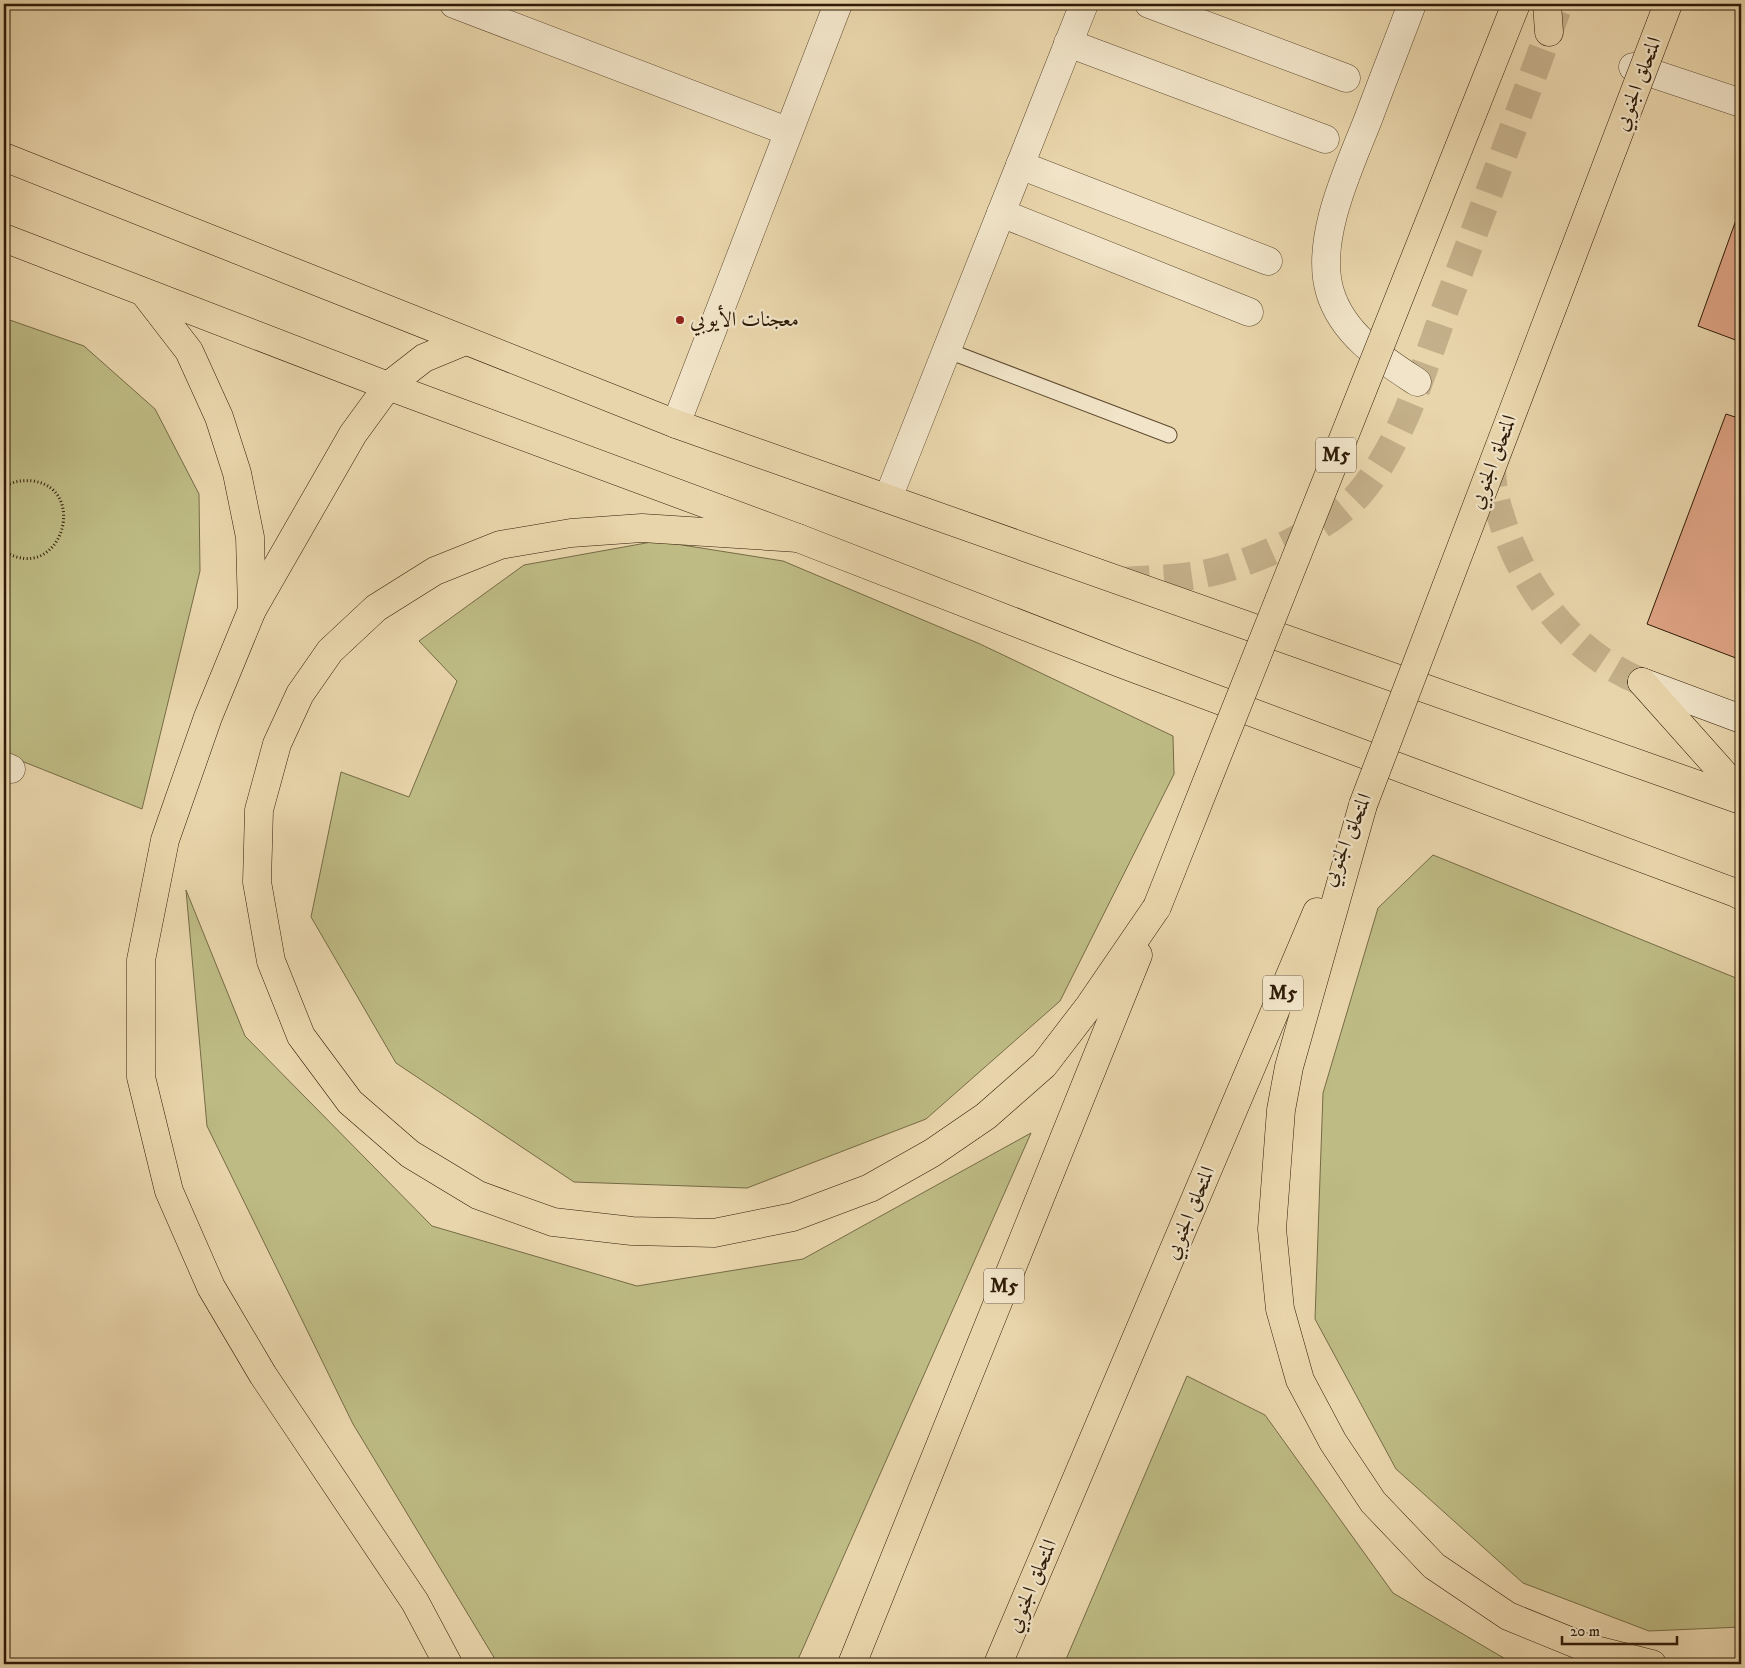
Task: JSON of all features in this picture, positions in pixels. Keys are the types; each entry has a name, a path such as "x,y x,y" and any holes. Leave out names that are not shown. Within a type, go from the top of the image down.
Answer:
{"main road":[{"name":"M5","path":"852,1664 1157,907 1516,4"},
{"path":"1547,4 1549,32"},
{"name":"المتحلق الجنوبي","path":"998,1664 1363,805 1668,4"},
{"path":"4,158 676,424 1741,800"},
{"path":"4,238 145,294 388,386 798,538 1125,666 1740,895"},
{"path":"145,294 189,351 222,426 238,473 250,537 252,610"},
{"path":"448,1664 415,1602 263,1375 211,1287 169,1191 141,1077 141,960 165,840 208,718 252,610 353,434 388,386 424,358 465,340"},
{"path":"798,538 642,528 571,533 500,545 435,571 376,608 330,651 300,694 277,744 259,810 257,882 271,961 301,1036 350,1102 410,1154 478,1195 553,1222 632,1231 714,1233 793,1217 870,1188 932,1154 986,1116 1044,1064 1090,1005 1157,907"},
{"path":"1642,682 1741,793"},
{"path":"1363,805 1289,1067 1281,1110 1272,1229 1280,1309 1300,1380 1332,1442 1374,1502 1434,1566 1508,1616 1584,1647 1652,1664"}],"street":[{"path":"454,4 787,131"},
{"path":"676,424 787,131 838,4"},
{"path":"888,498 1084,4"},
{"path":"1149,4 1346,78"},
{"path":"1412,4 1342,186 1331,225 1325,260 1330,292 1343,318 1361,342 1384,361 1417,382"},
{"path":"1068,43 1325,139"},
{"path":"1633,67 1741,103"},
{"path":"1020,165 1268,261"},
{"path":"1001,212 1249,312"},
{"path":"1642,682 1741,719"}],"lane":[{"path":"946,350 1169,435"}],"path":[{"path":"4,488 24,480 38,482 52,490 60,502 65,517 63,532 59,539 43,555 28,559 13,557 4,551"}],"shaded area":[{"path":"4,318 84,346 155,409 199,494 200,571 142,809 4,754"},
{"path":"657,541 783,561 980,644 1173,736 1174,774 1060,1001 926,1119 747,1188 574,1182 396,1063 311,917 341,772 409,797 457,681 419,641 524,565"},
{"path":"1433,855 1741,980 1741,1627 1649,1631 1523,1583 1396,1469 1315,1319 1323,1093 1378,908"},
{"path":"186,890 245,1036 432,1226 637,1286 803,1259 1031,1133 796,1664 498,1664 353,1424 207,1126"},
{"path":"1187,1376 1265,1415 1393,1593 1514,1664 1064,1664"}],"building":[{"path":"1741,206 1741,342 1698,326"},
{"path":"1726,414 1741,419 1741,660 1647,624"}],"tunnel":[{"path":"1122,581 1198,575 1247,561 1290,543 1330,519 1360,493 1389,450 1411,403 1557,10"},
{"path":"1493,460 1493,484 1500,515 1513,549 1539,597 1574,638 1617,670 1642,682"}],"place":[{"name":"معجنات الأيوبي","path":"680,320"}]}
